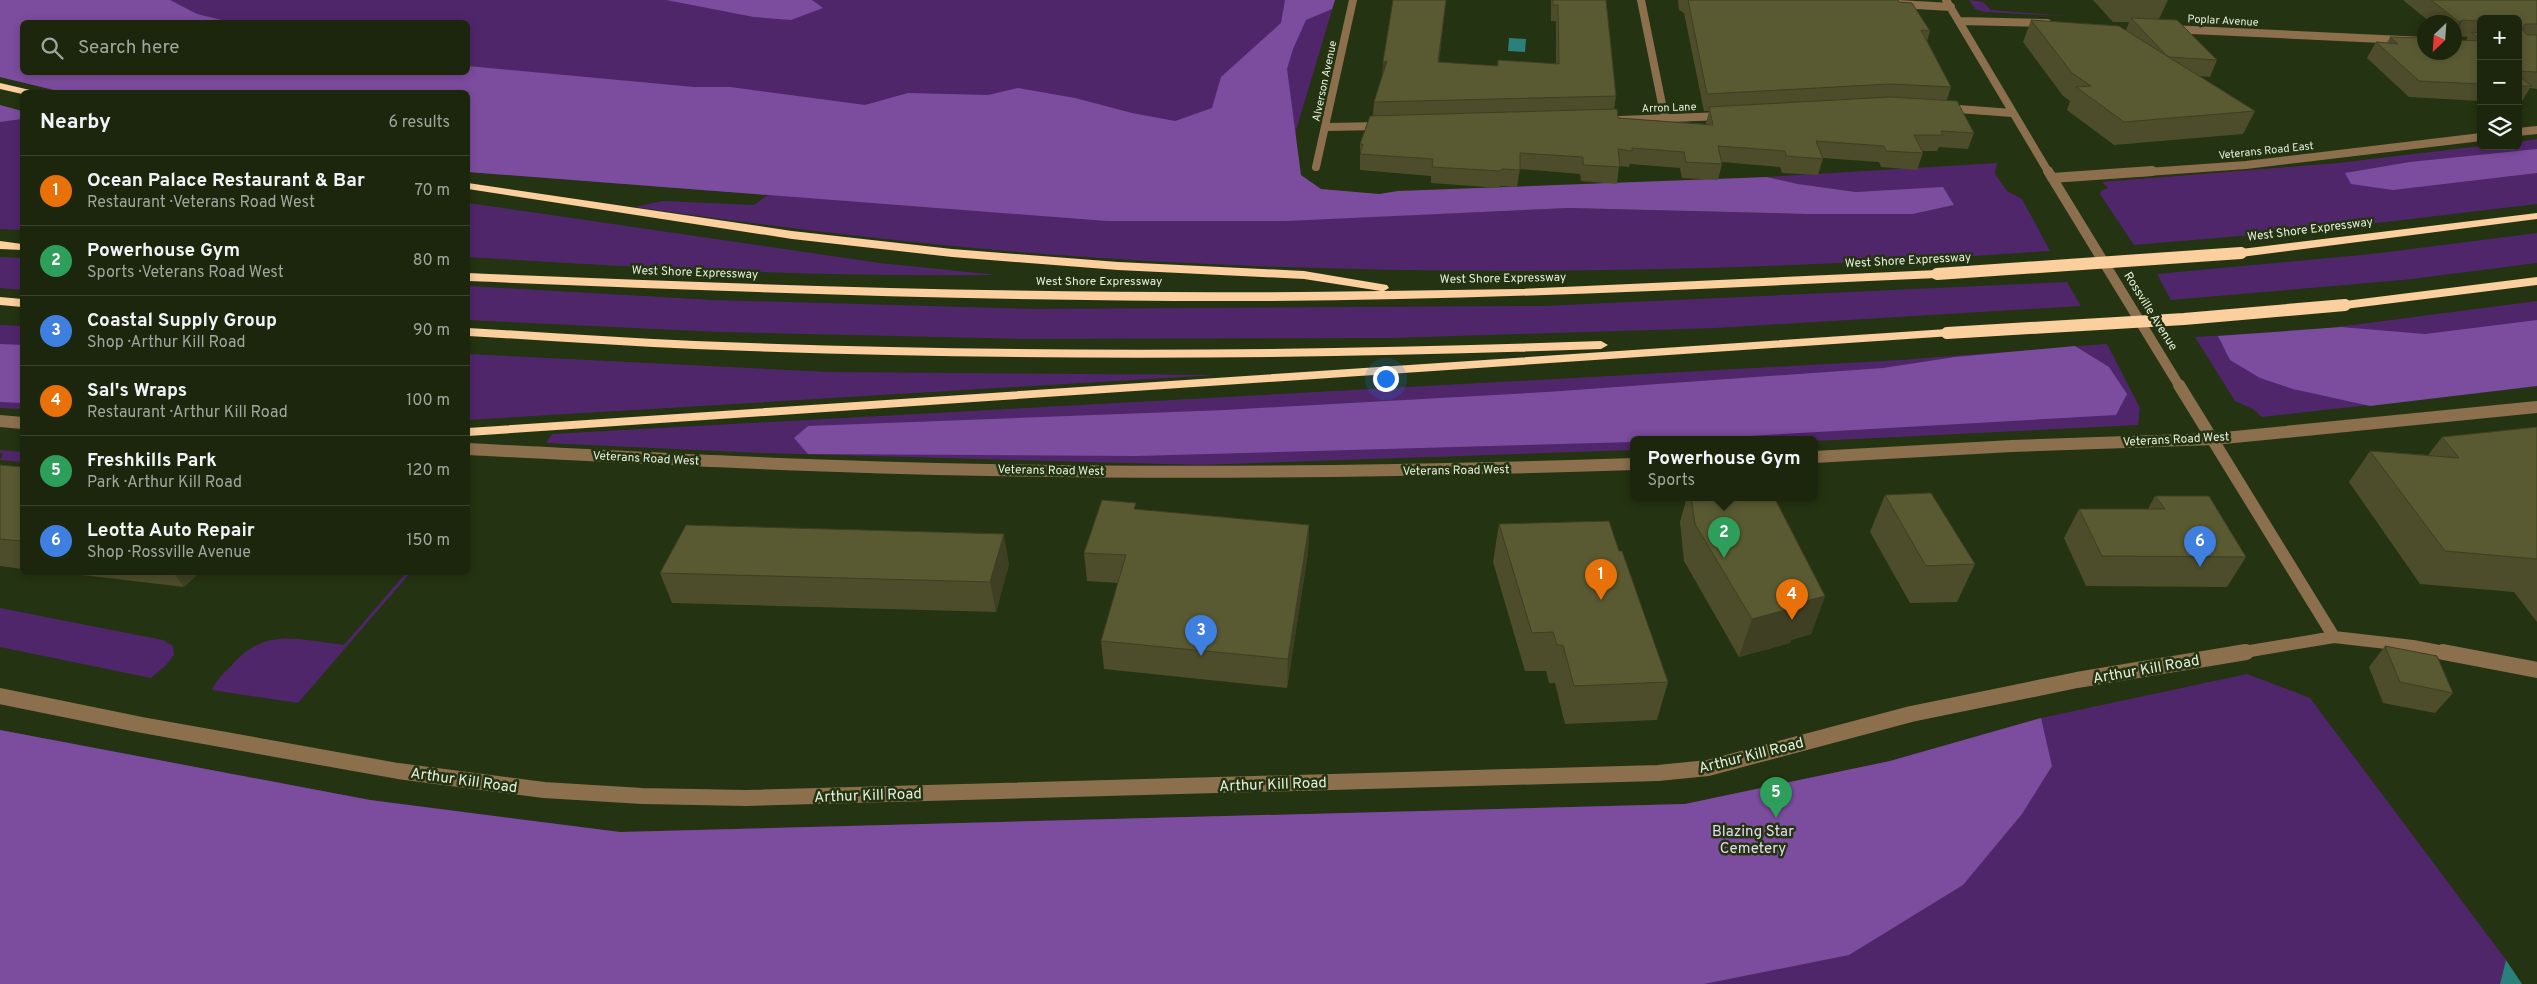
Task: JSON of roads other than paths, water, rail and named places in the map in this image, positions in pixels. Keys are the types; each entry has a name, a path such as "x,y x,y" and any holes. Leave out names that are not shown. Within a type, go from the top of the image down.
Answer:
{"highway":[{"path":"0,86 20,91"},
{"path":"470,186 801,236 952,253 1069,262 1304,275 1424,294"},
{"name":"West Shore Expressway","path":"470,277 760,289 1008,295 1266,297 1557,292 1937,274 2241,253 2537,216"},
{"path":"0,246 20,247"},
{"path":"470,432 1947,333 2184,319 2345,305 2537,281"},
{"path":"0,301 20,303"},
{"path":"470,332 727,346 993,351 1265,352 1476,350 1947,333"}],"street":[{"name":"Alverson Avenue","path":"1316,167 1353,0"},
{"path":"1641,0 1665,118"},
{"path":"1885,4 1948,4"},
{"name":"Rossville Avenue","path":"1948,4 1960,21 2012,113 2334,637"},
{"path":"1960,21 2055,24"},
{"name":"Poplar Avenue","path":"2160,28 2417,40"},
{"path":"1932,108 2012,113"},
{"name":"Arron Lane","path":"1606,120 1731,116"},
{"path":"1326,127 1393,125"},
{"path":"2522,132 2537,130"},
{"name":"Veterans Road East","path":"2052,178 2246,165 2477,137"},
{"name":"Veterans Road West","path":"1818,457 2012,446 2214,439 2537,408"},
{"path":"0,421 20,423"},
{"name":"Veterans Road West","path":"470,449 773,464 1039,471 1303,472 1630,464"},
{"name":"Arthur Kill Road","path":"0,696 142,726 398,771 544,790 746,798 1658,773 1708,768 1911,714 2077,680 2334,637 2414,646 2537,670"}],"water":[{"path":"1509,38 1526,39 1525,52 1508,51"},
{"path":"2506,960 2522,984 2500,984"}],"place":[{"name":"Powerhouse Gym","path":"1724,558"},
{"name":"Leotta Auto Repair","path":"2200,567"},
{"name":"Ocean Palace Restaurant & Bar","path":"1601,600"},
{"name":"Sal's Wraps","path":"1792,620"},
{"name":"Coastal Supply Group","path":"1201,656"},
{"name":"Freshkills Park","path":"1776,818"}],"park label":[{"name":"Blazing Star Cemetery","path":"1753,840"}]}
